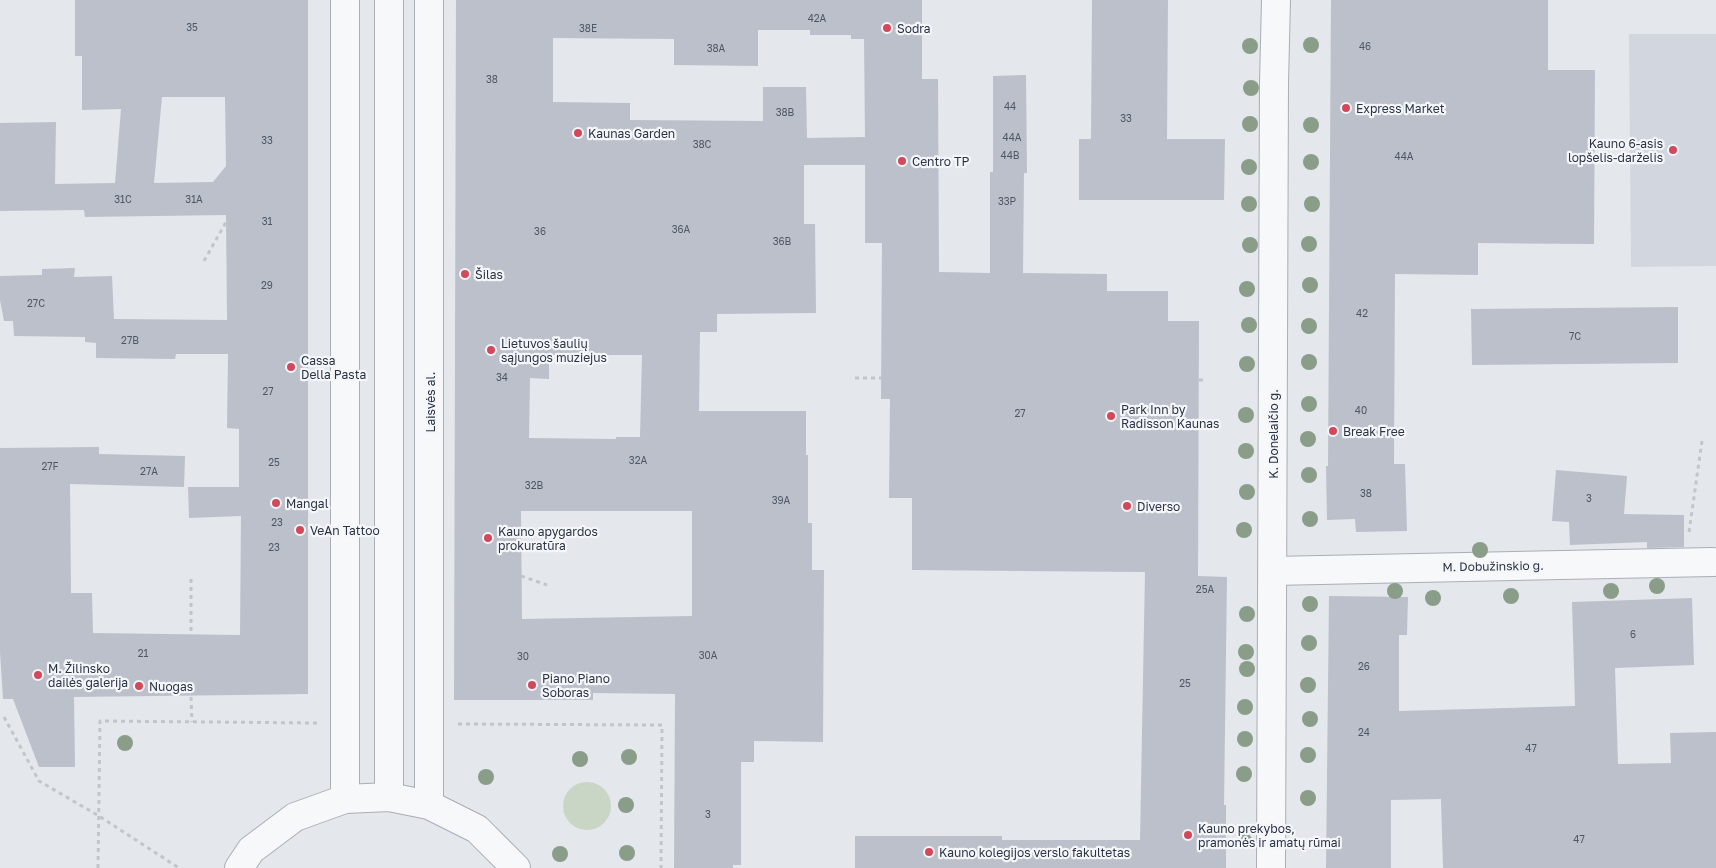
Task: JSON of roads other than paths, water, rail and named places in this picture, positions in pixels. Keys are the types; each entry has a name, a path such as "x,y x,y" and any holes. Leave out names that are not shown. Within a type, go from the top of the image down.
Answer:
{"street":[{"path":"345,0 346,799"},
{"path":"389,0 390,797"},
{"name":"Laisvės al.","path":"429,805 430,0"},
{"name":"K. Donelaičio g.","path":"1271,868 1274,83 1276,0"},
{"name":"M. Dobužinskio g.","path":"1272,571 1713,562"},
{"path":"238,868 251,850 295,817 346,799 390,797 429,805 477,830 516,868"}],"place":[{"name":"Sodra","path":"887,28"},
{"name":"Express Market","path":"1346,108"},
{"name":"Kaunas Garden","path":"578,133"},
{"name":"Kauno 6-asis lopšelis-darželis","path":"1673,150"},
{"name":"Centro TP","path":"902,161"},
{"name":"Šilas","path":"465,274"},
{"name":"Lietuvos šaulių sąjungos muziejus","path":"491,350"},
{"name":"Cassa Della Pasta","path":"291,367"},
{"name":"Park Inn by Radisson Kaunas","path":"1111,416"},
{"name":"Break Free","path":"1333,431"},
{"name":"Mangal","path":"276,503"},
{"name":"Diverso","path":"1127,506"},
{"name":"VeAn Tattoo","path":"300,530"},
{"name":"Kauno apygardos prokuratūra","path":"488,538"},
{"name":"M. Žilinsko dailės galerija","path":"38,675"},
{"name":"Piano Piano Soboras","path":"532,685"},
{"name":"Nuogas","path":"139,686"},
{"name":"Kauno prekybos, pramonės ir amatų rūmai","path":"1188,835"},
{"name":"Kauno kolegijos verslo fakultetas","path":"929,852"}]}
